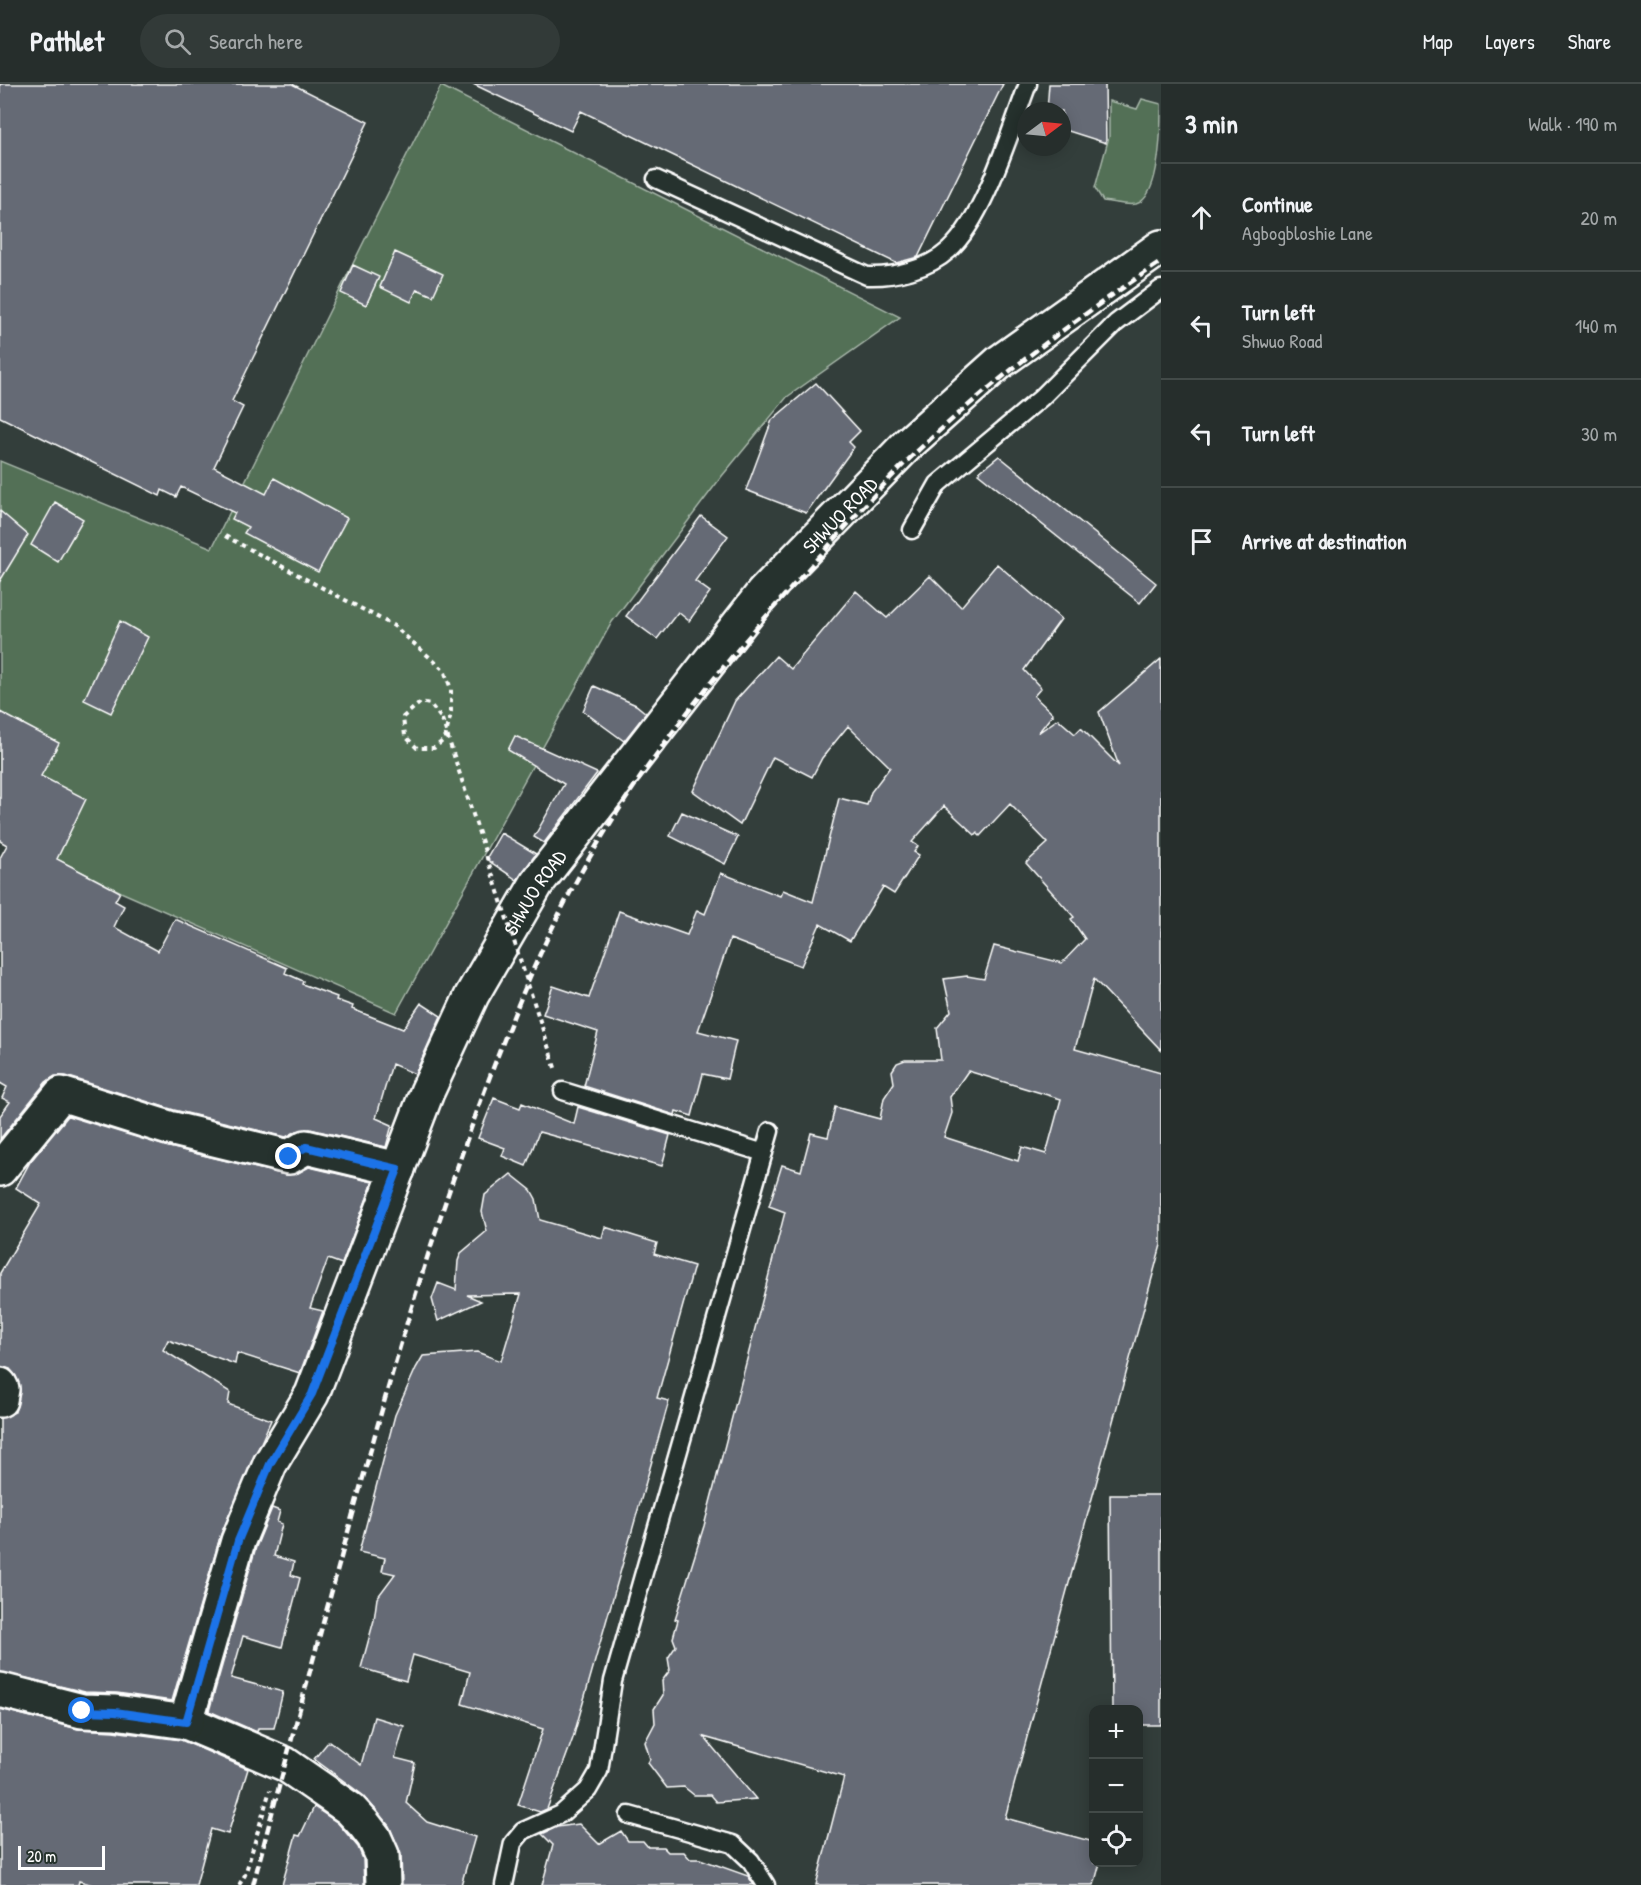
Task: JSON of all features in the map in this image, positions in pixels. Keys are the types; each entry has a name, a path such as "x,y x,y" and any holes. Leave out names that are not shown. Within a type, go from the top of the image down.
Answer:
{"street":[{"name":"SHWUO ROAD","path":"186,1722 238,1541 270,1464 312,1394 427,1092 472,995 537,883 763,593 908,444 1000,361 1161,247"},
{"path":"0,1169 61,1094 170,1128 289,1157 306,1147 398,1169"},
{"path":"0,1385 2,1389 0,1400"},
{"path":"0,1690 82,1711 115,1712 186,1722 278,1761 350,1809 364,1824 374,1837 382,1855 383,1885"}],"lane":[{"path":"656,179 867,276 884,276 914,270 949,250 981,205 1028,84"},
{"path":"912,530 939,483 1041,398 1116,323 1161,289"},
{"path":"563,1091 764,1153"},
{"path":"504,1885 513,1843 524,1831 561,1814 588,1790 599,1771 613,1681 771,1131"},
{"path":"629,1815 733,1844 751,1861 766,1885"}],"path":[{"path":"225,536 394,626 444,670 451,689 451,713 442,743 434,748 417,748 405,736 403,717 421,702 430,704 442,719 551,1055"},
{"path":"239,1885 245,1875 278,1761"}],"green space":[{"path":"441,86 900,317 787,397 722,476 612,622 396,1013 123,893 0,830 0,461 212,548"},
{"path":"1142,99 1161,104 1158,160 1150,189 1144,199 1136,204 1103,201 1095,188 1109,137 1109,101 1137,109"}],"building":[{"path":"0,84 292,84 368,122 232,401 243,407 214,467 266,494 274,478 347,518 318,572 244,533 248,527 232,519 235,513 181,487 176,497 162,490 160,496 0,417"},
{"path":"473,84 1003,84 918,257 896,263 581,111 571,131"},
{"path":"1049,84 1105,84 1106,143 1071,132 1071,102 1048,102"},
{"path":"395,252 443,274 433,296 417,289 411,302 380,287"},
{"path":"353,265 379,277 366,305 341,293"},
{"path":"816,383 860,431 849,442 854,447 806,513 746,490 772,420"},
{"path":"999,456 1156,583 1140,603 978,473"},
{"path":"55,502 83,519 58,562 31,545"},
{"path":"0,511 28,535 0,581"},
{"path":"701,516 728,536 695,581 710,592 689,621 678,612 657,639 626,616"},
{"path":"997,564 1061,619 1024,670 1041,688 1034,696 1053,714 1038,733 1058,719 1075,734 1081,728 1119,766 1099,712 1161,659 1161,1050 1094,979 1075,1049 1161,1073 1161,1245 1005,1818 1089,1841 1089,1867 1099,1867 1094,1885 816,1885 844,1777 704,1737 756,1799 716,1802 710,1795 694,1795 684,1787 667,1788 648,1763 650,1759 645,1742 655,1723 654,1709 663,1695 662,1681 670,1670 668,1658 676,1646 673,1638 678,1620 675,1619 704,1526 785,1212 769,1206 782,1165 801,1171 811,1133 828,1137 835,1107 880,1119 884,1098 894,1083 892,1071 897,1063 905,1060 941,1060 937,1028 951,1011 944,979 967,976 984,979 994,946 1062,963 1085,939 1071,919 1074,917 1026,863 1048,843 1010,804 980,836 977,833 975,835 944,806 912,842 918,846 914,852 919,855 894,894 883,887 850,941 820,924 801,966 730,939 698,1031 736,1041 727,1079 703,1074 692,1116 676,1111 675,1115 584,1086 598,1032 543,1014 553,986 589,998 619,911 687,935 697,910 705,914 721,873 780,896 783,890 813,902 839,798 867,805 871,792 890,767 848,726 822,758 812,777 773,757 740,825 693,791 735,701 776,656 791,669 856,591 887,618 930,576 961,607","holes":["968,1071 1061,1099 1046,1154 1022,1147 1018,1161 944,1137 952,1113 950,1097"]},
{"path":"120,621 148,637 111,713 84,700"},
{"path":"594,686 636,705 646,713 624,741 583,711"},
{"path":"0,712 59,743 41,776 86,799 57,859 120,892 115,901 124,906 114,927 158,951 175,919 287,968 285,973 303,981 302,984 337,997 336,1000 353,1006 352,1009 403,1029 421,1003 441,1016 415,1074 392,1064 376,1118 392,1125 386,1147 310,1129 297,1131 286,1137 174,1110 66,1076 55,1076 46,1082 0,1139 0,1116 10,1102 2,1098 7,1087 0,1083 0,858 7,845 0,841"},
{"path":"515,736 597,773 544,843 534,837 564,784 508,750"},
{"path":"682,812 738,837 725,864 670,836"},
{"path":"501,833 536,854 517,880 486,859"},
{"path":"494,1098 520,1108 522,1103 574,1124 578,1107 670,1135 662,1166 539,1132 526,1166 502,1156 505,1148 478,1138"},
{"path":"68,1116 165,1146 285,1175 298,1173 309,1167 373,1182 342,1264 328,1259 310,1308 323,1311 300,1373 237,1353 235,1364 168,1340 163,1350 230,1392 228,1404 271,1420 221,1534 172,1701 117,1693 85,1692 0,1672 0,1418 15,1412 20,1392 16,1376 10,1369 0,1366 0,1273 41,1204 16,1188 30,1162"},
{"path":"511,1174 531,1190 536,1199 540,1220 602,1238 605,1227 657,1243 654,1254 694,1266 657,1398 669,1401 573,1738 547,1809 540,1812 518,1805 543,1729 462,1704 470,1672 413,1655 406,1681 361,1668 374,1620 377,1598 395,1574 382,1571 385,1558 359,1552 395,1415 416,1368 423,1356 477,1352 501,1361 521,1294 467,1295 481,1301 438,1321 432,1299 438,1283 456,1290 458,1261 461,1253 487,1231 482,1212 485,1195"},
{"path":"1110,1495 1161,1495 1161,1725 1143,1725 1143,1705 1112,1705"},
{"path":"272,1508 280,1511 277,1522 282,1524 274,1556 294,1562 291,1575 300,1578 282,1647 243,1636 231,1678 283,1692 274,1728 258,1728 257,1732 209,1711 256,1547"},
{"path":"0,1709 78,1729 181,1740 248,1769 228,1834 211,1829 196,1885 93,1885 79,1881 78,1885 0,1885"},
{"path":"374,1717 404,1726 395,1758 415,1763 406,1803 427,1822 475,1837 461,1885 402,1885 401,1854 389,1826 364,1796 314,1759 329,1741 361,1765"},
{"path":"314,1807 338,1823 358,1847 363,1859 364,1885 282,1885 296,1835 300,1836"},
{"path":"579,1824 599,1844 621,1831 628,1841 643,1841 648,1847 663,1847 668,1852 684,1852 690,1859 700,1859 748,1876 754,1885 542,1885 553,1845 542,1834 557,1827"}],"railway":[{"path":"253,1885 374,1438 403,1335 440,1218 515,1012 548,936 573,886 610,824 659,750 713,679 892,476 953,419 1010,371 1099,304 1161,262"}],"route":[{"path":"82,1711 115,1712 186,1722 238,1541 270,1464 312,1394 398,1169 306,1147 289,1157"}]}
